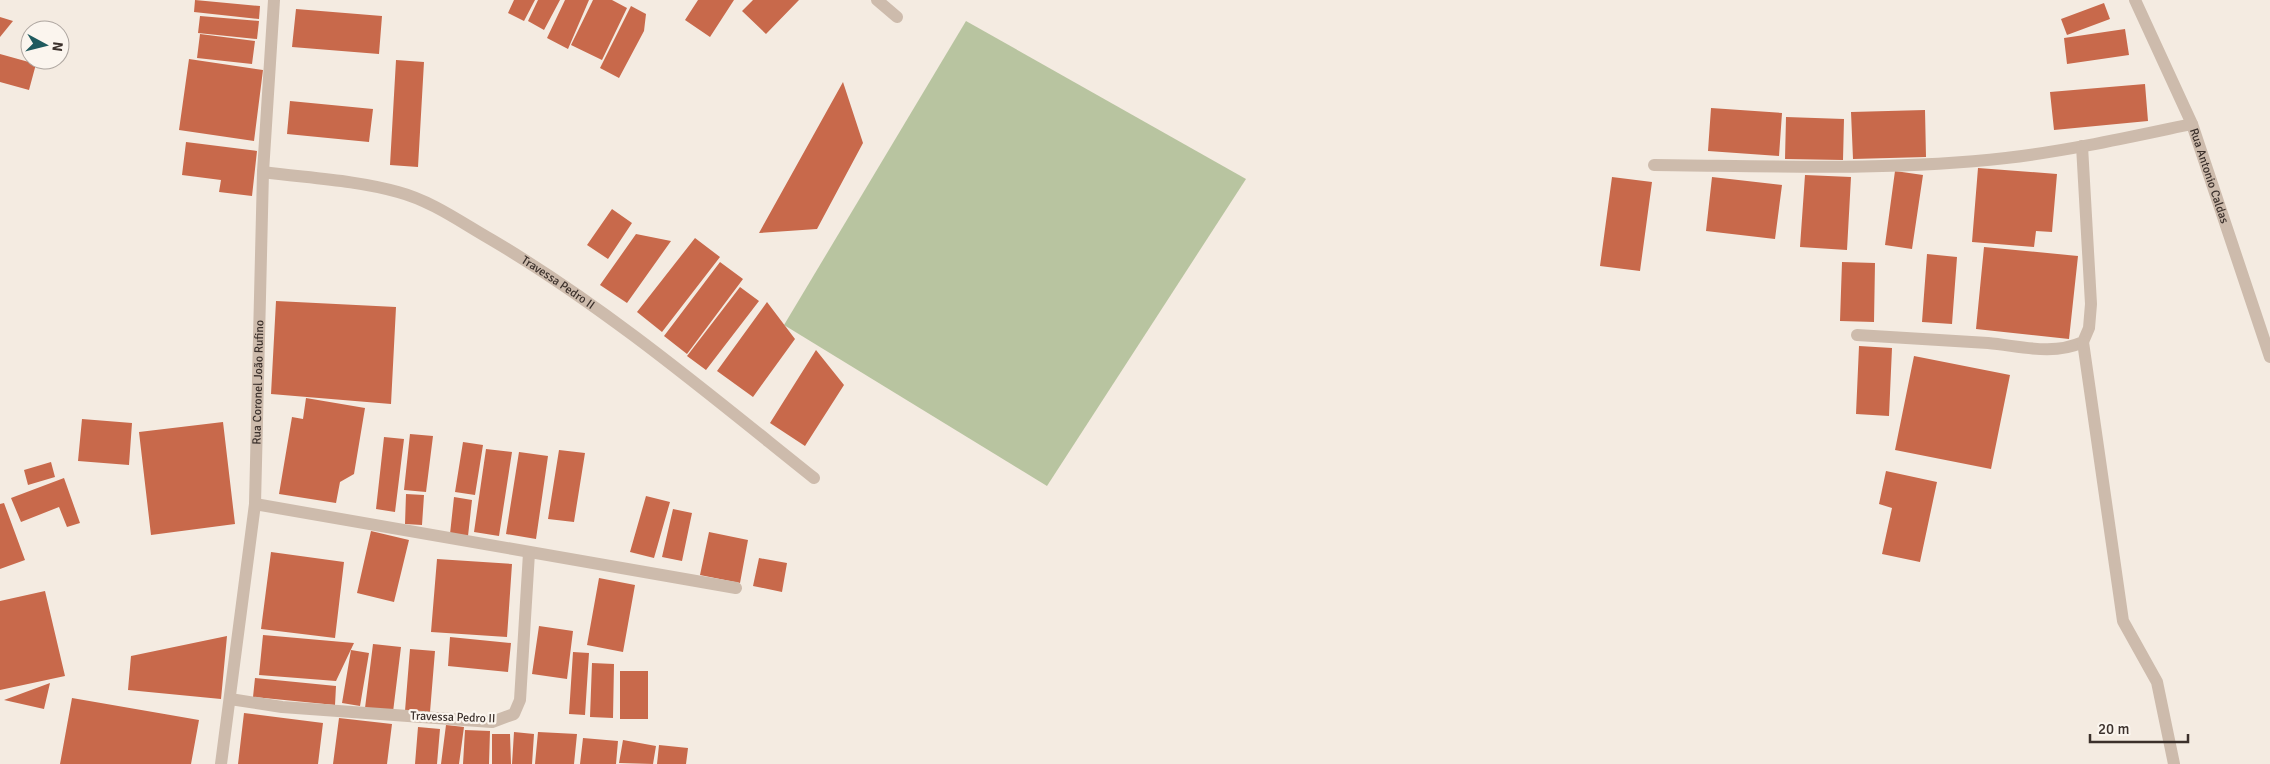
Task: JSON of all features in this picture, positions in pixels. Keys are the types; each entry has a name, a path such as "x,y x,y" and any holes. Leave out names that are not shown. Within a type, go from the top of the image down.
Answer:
{"street":[{"name":"Rua Coronel João Rufino","path":"221,764 255,504 264,172 274,0"},
{"path":"877,0 897,17"},
{"name":"Rua Antonio Caldas","path":"2135,0 2192,124 2270,357"},
{"path":"1654,165 1816,166 1933,164 2006,158 2082,146 2192,124"},
{"path":"2082,146 2091,304 2089,328 2083,342 2123,621 2157,682 2174,764"},
{"name":"Travessa Pedro II","path":"264,172 399,192 440,210 522,258 601,313 682,372 814,478"},
{"path":"1857,335 1991,344 2044,350 2068,349 2083,342"},
{"path":"255,504 736,588"},
{"name":"Travessa Pedro II","path":"230,699 282,707 492,722 504,719 514,714 520,700 529,553"}],"green space":[{"path":"966,21 1246,179 1047,486 784,325"}],"building":[{"path":"195,0 260,6 259,19 194,12"},
{"path":"514,0 535,0 524,21 508,13"},
{"path":"538,0 560,0 544,30 528,21"},
{"path":"565,0 589,0 568,49 547,38"},
{"path":"593,0 612,0 627,8 602,60 571,45"},
{"path":"698,0 734,0 710,37 685,20"},
{"path":"753,0 799,0 766,34 742,11"},
{"path":"2104,3 2110,19 2067,35 2061,19"},
{"path":"631,6 646,14 644,31 619,78 600,68"},
{"path":"296,9 382,16 379,54 292,47"},
{"path":"200,16 259,21 257,39 198,33"},
{"path":"0,17 13,21 0,37"},
{"path":"2125,29 2129,55 2067,64 2064,38"},
{"path":"200,34 255,41 252,64 197,58"},
{"path":"0,54 20,60 20,70 34,70 29,90 0,82"},
{"path":"189,59 263,70 254,141 179,130"},
{"path":"396,60 424,62 418,167 390,165"},
{"path":"843,82 863,143 817,229 759,233"},
{"path":"2145,84 2148,121 2054,130 2050,92"},
{"path":"290,101 373,109 369,142 287,134"},
{"path":"1711,108 1782,113 1779,156 1708,151"},
{"path":"1925,110 1926,157 1853,159 1851,112"},
{"path":"1786,117 1844,119 1843,160 1785,159"},
{"path":"186,142 257,151 252,196 219,192 221,180 182,175"},
{"path":"1978,168 2057,174 2052,232 2036,231 2034,247 1972,242"},
{"path":"1895,171 1923,175 1912,249 1885,245"},
{"path":"1805,175 1851,177 1847,250 1800,247"},
{"path":"1612,177 1652,182 1640,271 1600,266"},
{"path":"1712,177 1782,185 1775,239 1706,231"},
{"path":"612,209 632,223 608,259 587,245"},
{"path":"636,234 671,241 627,303 600,285"},
{"path":"695,238 720,257 662,332 637,312"},
{"path":"1984,247 2078,256 2069,339 1976,329"},
{"path":"1927,254 1957,257 1952,324 1922,322"},
{"path":"720,262 743,279 687,354 664,336"},
{"path":"1842,262 1875,263 1874,322 1840,321"},
{"path":"740,287 759,301 706,370 687,356"},
{"path":"276,301 396,307 391,404 271,394"},
{"path":"767,302 795,339 753,397 717,371"},
{"path":"1859,346 1892,348 1889,416 1856,414"},
{"path":"816,350 844,385 805,446 770,423"},
{"path":"1914,356 2010,375 1991,469 1895,450"},
{"path":"306,398 365,408 354,474 340,482 336,503 279,494 292,417 303,419"},
{"path":"82,419 132,423 129,465 78,461"},
{"path":"223,422 235,524 151,535 139,432"},
{"path":"410,434 433,436 426,492 404,490"},
{"path":"384,437 404,439 395,512 376,509"},
{"path":"463,442 483,445 475,495 455,492"},
{"path":"486,449 512,452 499,536 474,532"},
{"path":"559,450 585,453 574,522 548,519"},
{"path":"519,452 548,456 536,539 506,534"},
{"path":"51,462 55,477 28,485 24,470"},
{"path":"1886,471 1937,482 1920,562 1882,554 1892,508 1879,504"},
{"path":"64,478 80,523 67,527 59,507 21,522 11,498"},
{"path":"406,494 424,495 422,525 405,524"},
{"path":"646,496 670,502 654,558 630,552"},
{"path":"454,497 472,500 468,536 450,534"},
{"path":"4,503 25,560 0,569 0,504"},
{"path":"673,509 692,513 682,561 662,557"},
{"path":"371,531 409,540 394,602 357,593"},
{"path":"709,532 748,540 740,583 700,575"},
{"path":"271,552 344,562 335,638 261,629"},
{"path":"759,558 787,563 782,592 753,586"},
{"path":"437,559 512,564 507,637 431,632"},
{"path":"599,578 635,585 623,652 587,645"},
{"path":"45,591 65,676 0,690 0,601"},
{"path":"539,626 573,631 567,679 532,674"},
{"path":"263,635 354,643 336,681 259,675"},
{"path":"227,636 221,699 128,690 131,656"},
{"path":"450,637 511,643 508,672 448,666"},
{"path":"373,644 401,647 393,712 365,708"},
{"path":"410,649 435,651 430,712 405,711"},
{"path":"351,650 369,653 360,706 342,703"},
{"path":"573,652 589,653 585,715 569,714"},
{"path":"592,663 614,664 613,718 590,717"},
{"path":"620,671 648,671 648,719 620,719"},
{"path":"255,678 336,686 335,705 253,697"},
{"path":"50,683 44,709 4,700"},
{"path":"72,698 199,720 191,764 60,764"},
{"path":"244,713 323,723 318,764 238,764"},
{"path":"339,718 392,724 387,764 333,764"},
{"path":"446,725 464,727 459,764 441,764"},
{"path":"418,727 440,729 437,764 415,764"},
{"path":"465,730 490,731 489,764 463,764"},
{"path":"514,732 534,734 532,764 512,764"},
{"path":"538,732 577,734 574,764 535,764"},
{"path":"492,734 510,734 511,764 492,764"},
{"path":"583,738 618,741 616,764 580,764"},
{"path":"623,740 656,746 653,764 619,763"},
{"path":"659,745 688,748 686,764 657,764"}]}
